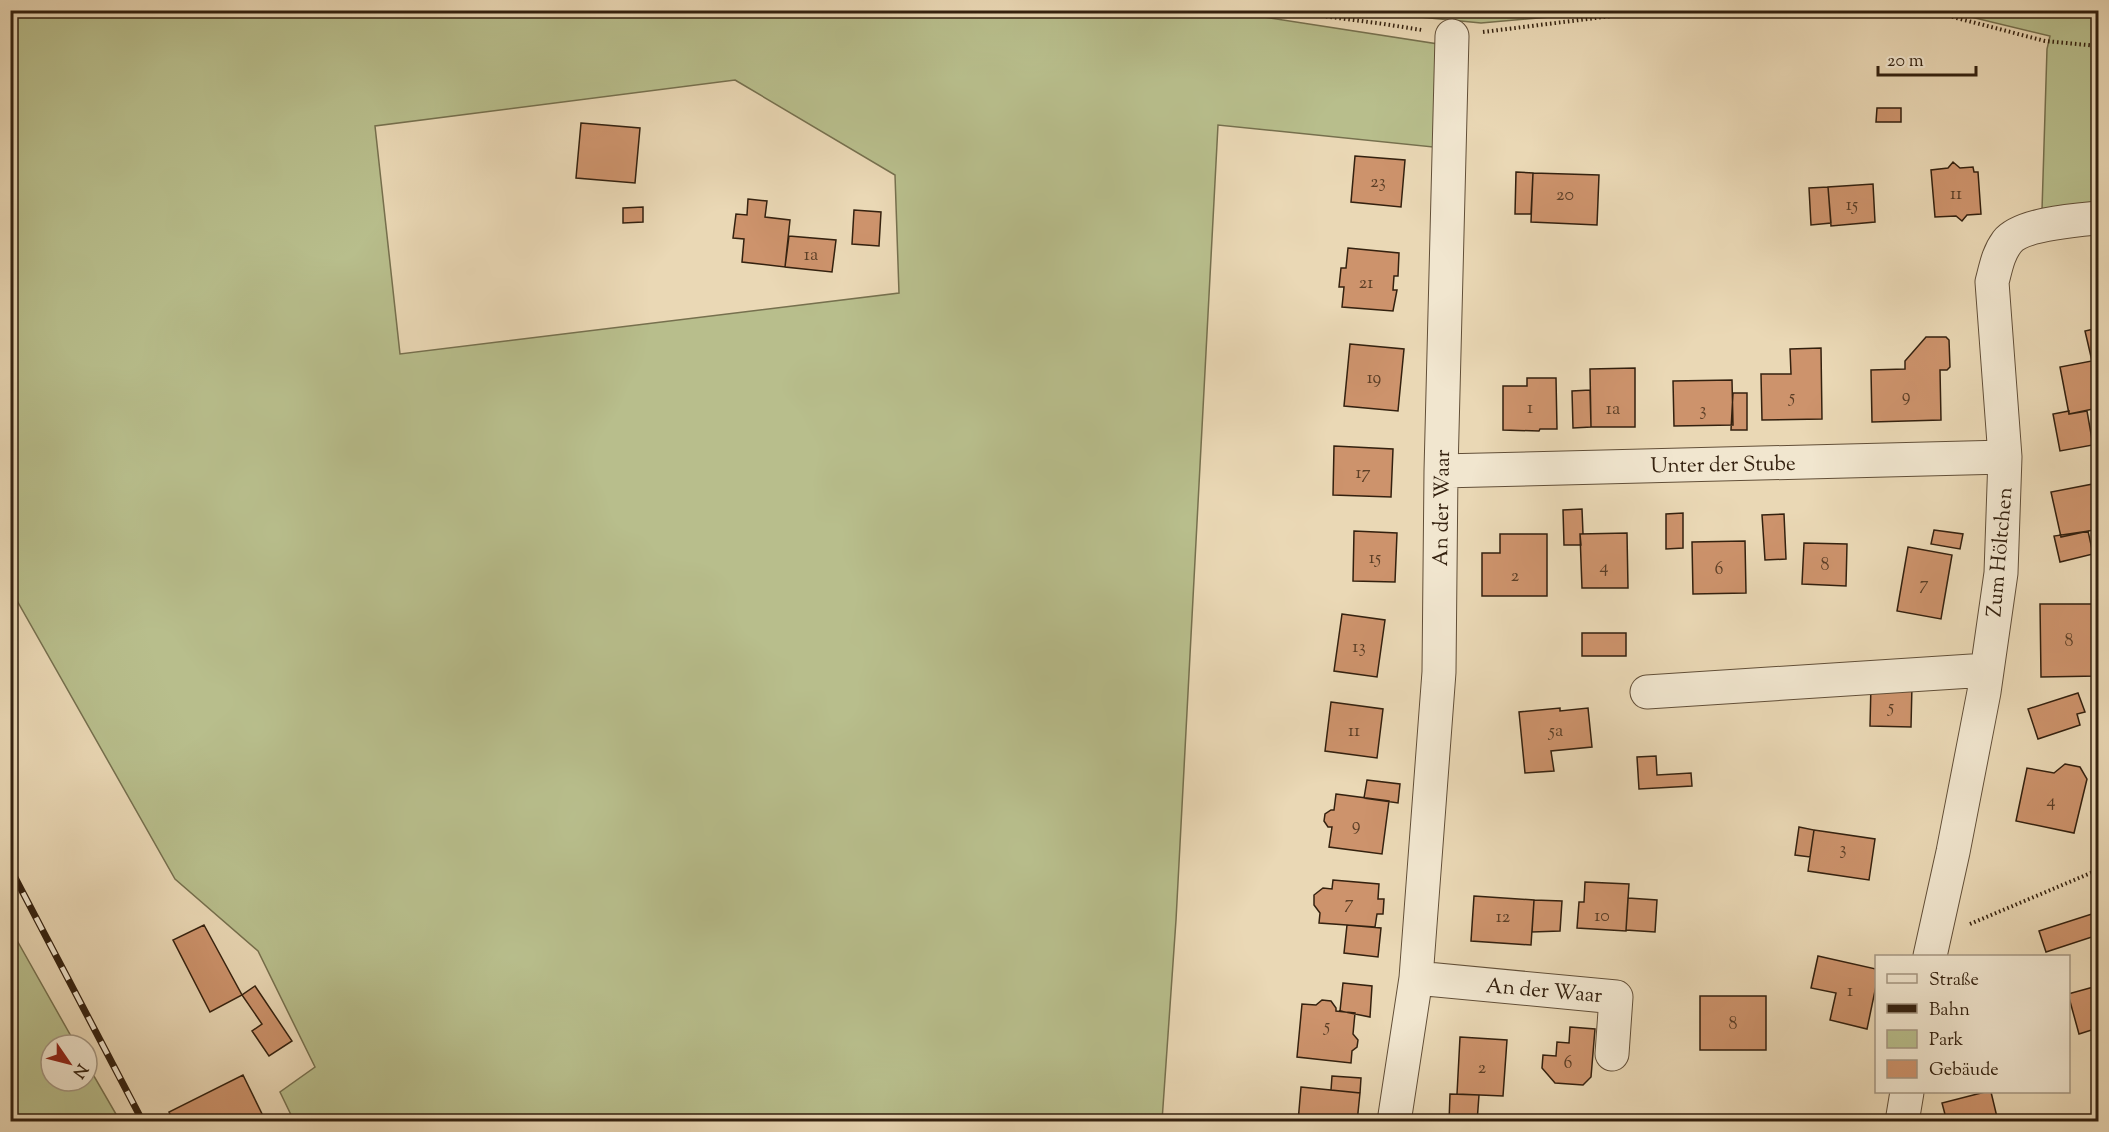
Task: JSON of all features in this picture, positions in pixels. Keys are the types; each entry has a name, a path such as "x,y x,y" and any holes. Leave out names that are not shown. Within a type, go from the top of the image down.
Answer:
{"street":[{"name":"An der Waar","path":"1394,1122 1416,978 1439,672 1441,471 1452,36"},
{"name":"Zum Höltchen","path":"1932,948 1953,852 1987,670 2001,573 2005,457 1992,282 1997,259 2009,239 2026,230 2049,224 2098,218"},
{"name":"Unter der Stube","path":"1441,471 2005,457"},
{"path":"1647,692 1987,670"},
{"name":"An der Waar","path":"1416,978 1616,997 1612,1054"},
{"path":"1902,1122 1907,1093"}],"path":[{"path":"654,10 662,10"},
{"path":"1277,10 1384,24 1452,36 1660,10"},
{"path":"1926,10 2045,41 2098,46"},
{"path":"1932,948 2098,870"}],"green space":[{"path":"1218,10 1438,44 1433,147 1218,125 1176,920 1162,1121 294,1121 280,1092 315,1067 258,951 175,879 11,590 10,11","holes":["735,80 895,175 899,293 400,354 375,126"]},
{"path":"1358,11 1619,11 1481,23"},
{"path":"1946,11 2098,11 2098,202 2042,210 2047,49 2050,36"},
{"path":"10,928 69,1033 39,1033 39,1093 99,1093 99,1085 120,1121 11,1121"}],"building":[{"path":"1877,108 1901,108 1901,122 1876,122"},
{"path":"581,123 640,128 635,183 576,178"},
{"path":"1355,156 1405,160 1401,207 1351,202"},
{"path":"1953,162 1960,168 1973,167 1974,172 1978,172 1981,214 1967,215 1962,221 1956,216 1935,217 1931,170 1948,168"},
{"path":"1516,172 1533,173 1531,214 1515,214"},
{"path":"1533,173 1599,175 1597,225 1531,222"},
{"path":"1873,184 1875,222 1831,226 1828,187"},
{"path":"1828,187 1831,223 1811,225 1809,188"},
{"path":"748,199 767,201 765,217 790,220 785,267 742,262 744,239 733,238 736,214 747,215"},
{"path":"643,207 643,222 623,223 623,208"},
{"path":"854,210 881,212 879,246 852,244"},
{"path":"789,236 836,240 832,272 785,267"},
{"path":"1348,248 1399,253 1398,276 1394,276 1393,290 1397,290 1393,311 1342,307 1344,287 1339,287 1341,268 1346,268"},
{"path":"2098,328 2098,408 2069,414 2060,367 2092,361 2085,331"},
{"path":"1926,337 1946,337 1949,340 1950,367 1947,370 1940,370 1941,420 1872,422 1871,370 1905,369 1905,361"},
{"path":"1350,344 1404,349 1398,411 1344,406"},
{"path":"1821,348 1822,419 1762,420 1761,374 1791,374 1790,349"},
{"path":"1635,368 1635,427 1591,427 1590,369"},
{"path":"1527,378 1556,378 1557,429 1503,430 1503,386 1527,386"},
{"path":"1732,380 1733,425 1674,426 1673,381"},
{"path":"1590,390 1591,427 1573,428 1572,391"},
{"path":"1733,393 1747,393 1747,430 1731,430"},
{"path":"2069,411 2069,414 2087,411 2093,445 2060,451 2053,414"},
{"path":"1334,446 1393,449 1391,497 1333,495"},
{"path":"2098,483 2098,529 2061,537 2051,492"},
{"path":"1582,509 1581,545 1564,545 1563,510"},
{"path":"1683,513 1683,548 1666,549 1666,514"},
{"path":"1784,514 1786,559 1765,560 1762,515"},
{"path":"1934,530 1963,534 1960,549 1931,544"},
{"path":"1354,531 1397,533 1395,582 1353,581"},
{"path":"2088,531 2093,554 2060,562 2054,536"},
{"path":"1627,533 1628,588 1582,588 1580,534"},
{"path":"1500,534 1547,534 1547,596 1482,596 1482,553 1500,553"},
{"path":"1745,541 1746,593 1693,594 1692,542"},
{"path":"1804,543 1847,544 1846,586 1802,584"},
{"path":"1908,547 1952,555 1941,619 1897,611"},
{"path":"2040,604 2098,604 2098,676 2041,677"},
{"path":"1342,614 1385,620 1377,677 1334,671"},
{"path":"1582,633 1626,633 1626,656 1582,656"},
{"path":"1871,684 1912,685 1911,727 1870,726"},
{"path":"2078,693 2085,712 2077,714 2080,725 2038,739 2028,709"},
{"path":"1331,702 1383,709 1377,758 1325,751"},
{"path":"1560,708 1560,711 1588,708 1592,747 1551,751 1554,771 1525,773 1519,712"},
{"path":"1656,756 1657,775 1691,773 1692,786 1639,789 1637,757"},
{"path":"2065,764 2080,767 2087,779 2074,833 2016,821 2027,768 2054,773"},
{"path":"1367,780 1400,784 1398,803 1364,798"},
{"path":"1336,794 1389,801 1382,854 1329,847 1332,827 1328,827 1324,821 1325,814 1334,810"},
{"path":"1799,827 1814,830 1810,857 1795,855"},
{"path":"1814,830 1875,839 1869,880 1808,871"},
{"path":"1333,880 1379,884 1378,899 1384,899 1383,914 1377,914 1375,927 1319,923 1320,913 1314,905 1314,895 1323,888 1332,889"},
{"path":"1585,882 1629,884 1626,931 1577,928 1579,902 1584,902"},
{"path":"1474,896 1534,900 1531,945 1471,941"},
{"path":"1628,898 1657,900 1655,932 1626,930"},
{"path":"1534,900 1562,901 1560,931 1532,932"},
{"path":"2098,912 2098,935 2046,952 2039,931"},
{"path":"204,925 242,995 210,1012 173,940"},
{"path":"1347,925 1381,928 1378,957 1344,953"},
{"path":"1818,956 1875,969 1875,991 1867,1029 1830,1020 1836,993 1811,988"},
{"path":"1343,983 1372,986 1370,1017 1340,1011"},
{"path":"255,986 292,1041 269,1056 252,1031 262,1024 242,995"},
{"path":"2097,986 2098,1028 2079,1034 2070,993"},
{"path":"1700,996 1766,996 1766,1050 1700,1050"},
{"path":"1322,1000 1331,1001 1336,1011 1355,1013 1353,1034 1358,1040 1357,1047 1352,1051 1351,1063 1297,1057 1302,1004 1316,1005"},
{"path":"1570,1027 1595,1029 1591,1077 1583,1085 1555,1083 1542,1068 1543,1055 1556,1056 1557,1042 1569,1043"},
{"path":"1460,1037 1507,1040 1503,1096 1457,1094"},
{"path":"243,1075 266,1122 174,1122 169,1112"},
{"path":"1332,1076 1361,1078 1360,1093 1331,1090"},
{"path":"1301,1087 1360,1093 1357,1122 1298,1122"},
{"path":"1981,1093 1991,1093 1997,1117 1979,1122 1947,1122 1942,1103"},
{"path":"1450,1094 1479,1095 1477,1122 1449,1122"}],"railway":[{"path":"10,868 143,1122"}]}
